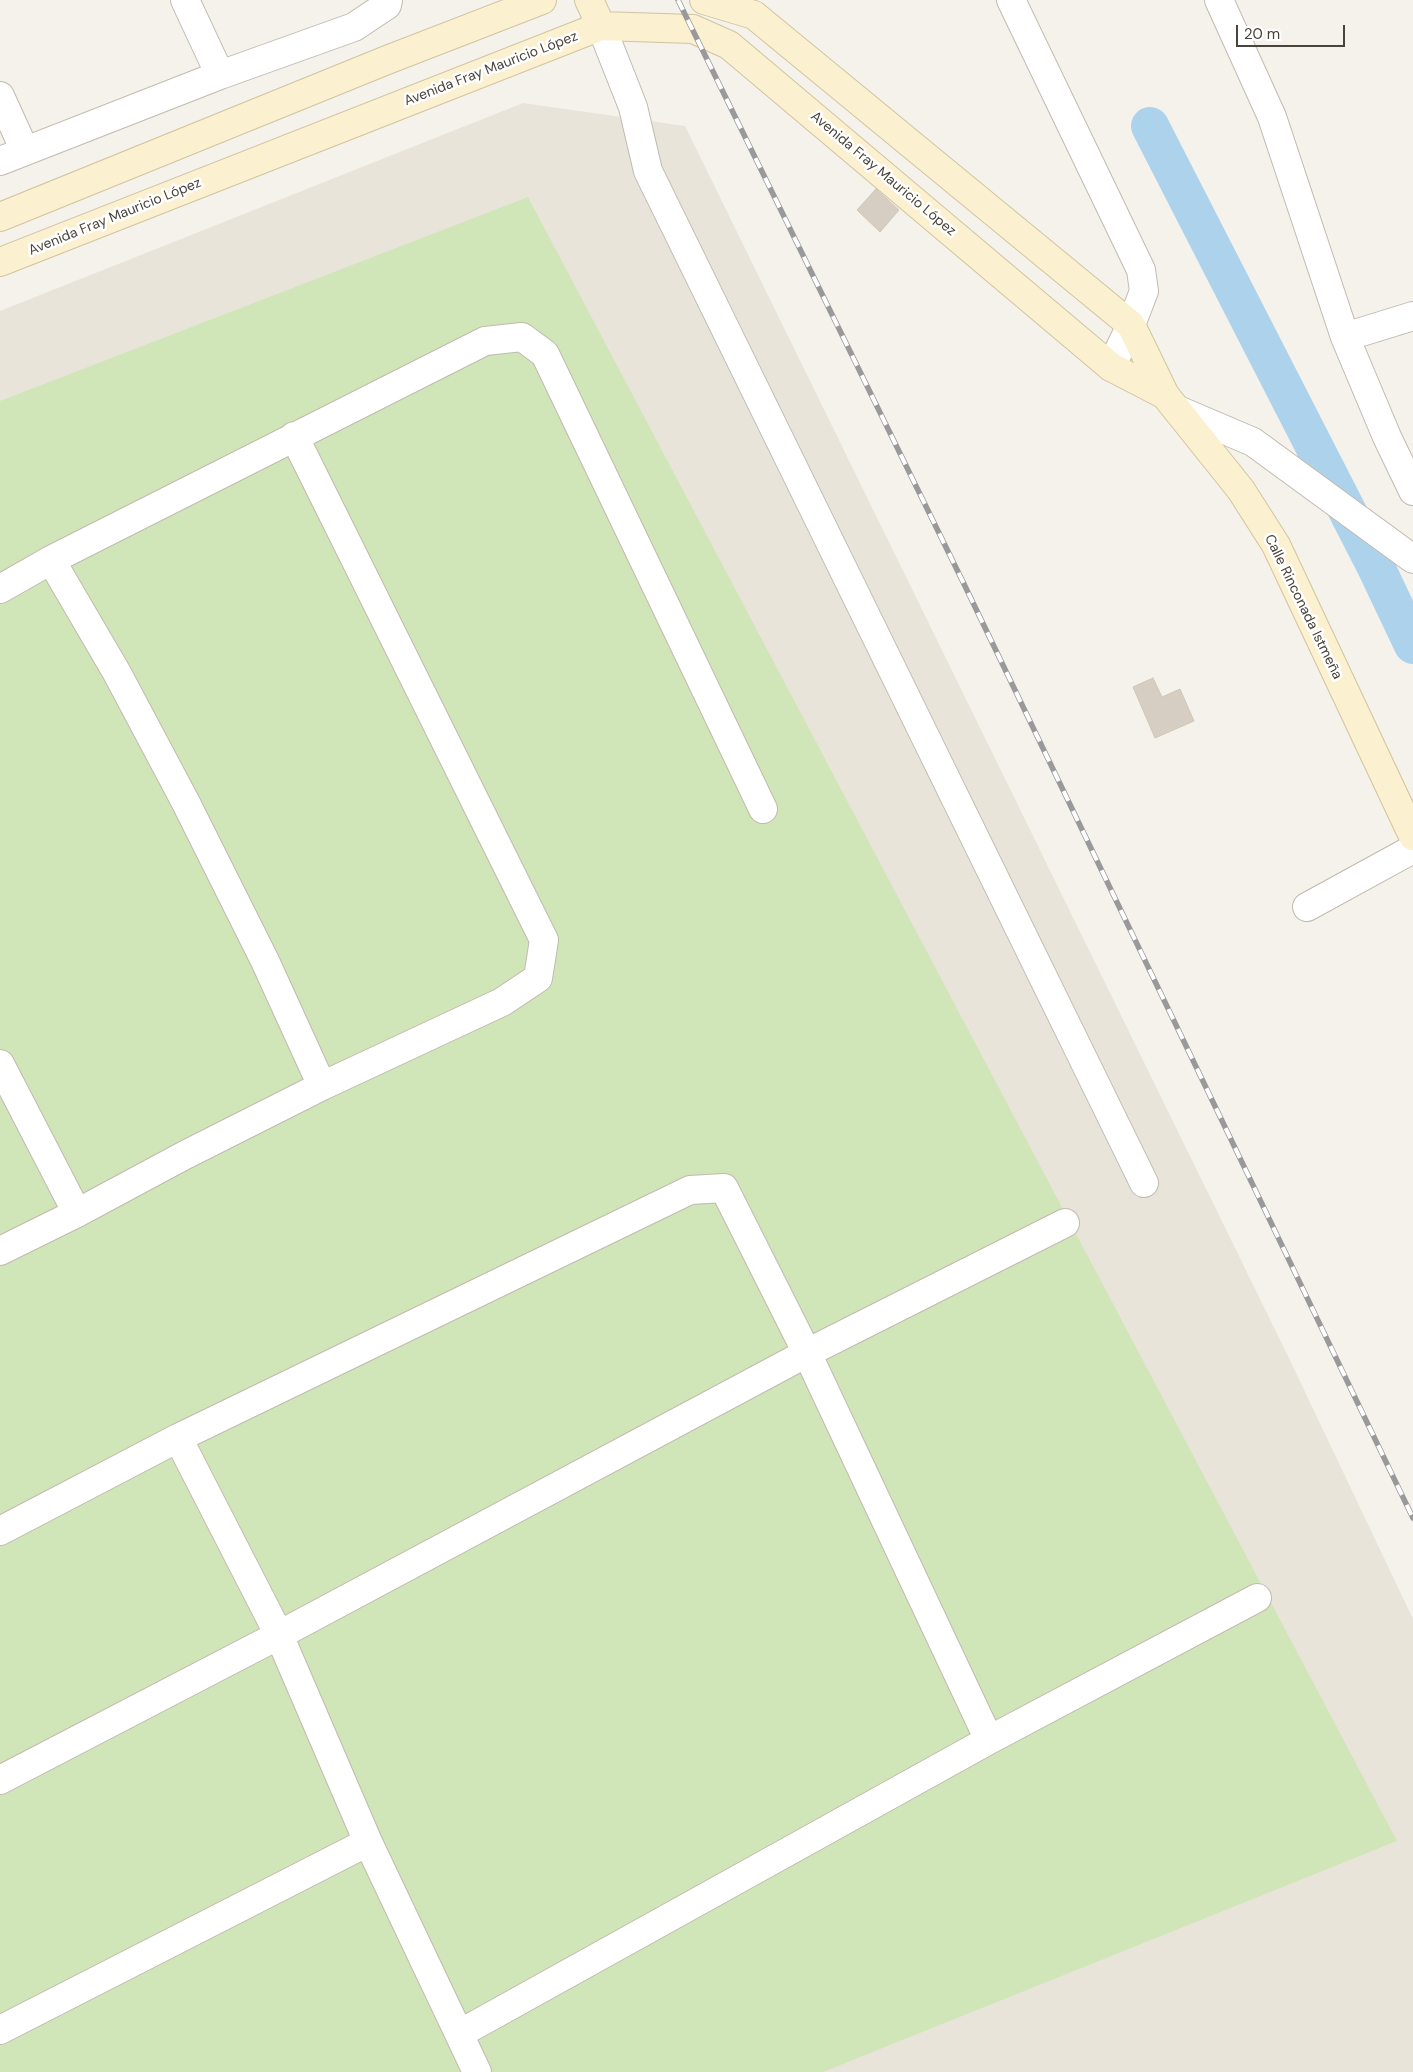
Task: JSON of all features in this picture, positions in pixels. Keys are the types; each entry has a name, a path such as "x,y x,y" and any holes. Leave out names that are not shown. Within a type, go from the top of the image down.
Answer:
{"street":[{"path":"185,0 220,75"},
{"path":"0,217 387,60 542,0"},
{"path":"589,0 633,107 648,171 1144,1182"},
{"path":"703,0 714,38"},
{"path":"703,0 754,16 1131,325 1172,402 1253,442 1405,552"},
{"path":"1011,0 1141,270 1144,292 1111,367"},
{"path":"1219,0 1272,117 1345,337 1387,437 1413,490"},
{"path":"0,161 220,75 354,27 388,3"},
{"name":"Avenida Fray Mauricio López","path":"0,262 601,26 693,28 729,45 1111,367 1172,402"},
{"path":"0,96 25,151"},
{"path":"1345,337 1413,316"},
{"path":"0,589 51,560 485,341 522,337 545,354 763,809"},
{"name":"Calle Rinconada Istmeña","path":"1172,402 1241,490 1276,545 1413,836"},
{"path":"0,1252 322,1086 502,1002 538,978 544,940 294,436"},
{"path":"51,560 117,673 186,803 265,962 322,1086"},
{"path":"1307,907 1413,849"},
{"path":"0,1064 77,1213"},
{"path":"0,1531 178,1438 690,1190 724,1188 807,1353 989,1740"},
{"path":"0,1780 279,1635 807,1353 1065,1223"},
{"path":"178,1438 279,1635 368,1842 477,2072"},
{"path":"459,2034 989,1740 1257,1598"},
{"path":"0,2030 368,1842"}],"shaded area":[{"path":"523,103 685,126 1287,1354 1413,1619 1413,2072 0,2072 0,311"}],"green space":[{"path":"528,197 1397,1841 823,2072 0,2072 0,401"}],"building":[{"path":"876,189 899,210 880,232 857,210"},
{"path":"1153,678 1162,697 1180,689 1194,721 1155,738 1133,687"}],"waterway":[{"path":"1150,126 1376,567 1413,645"}],"railway":[{"path":"678,0 964,584 1413,1518"}]}
